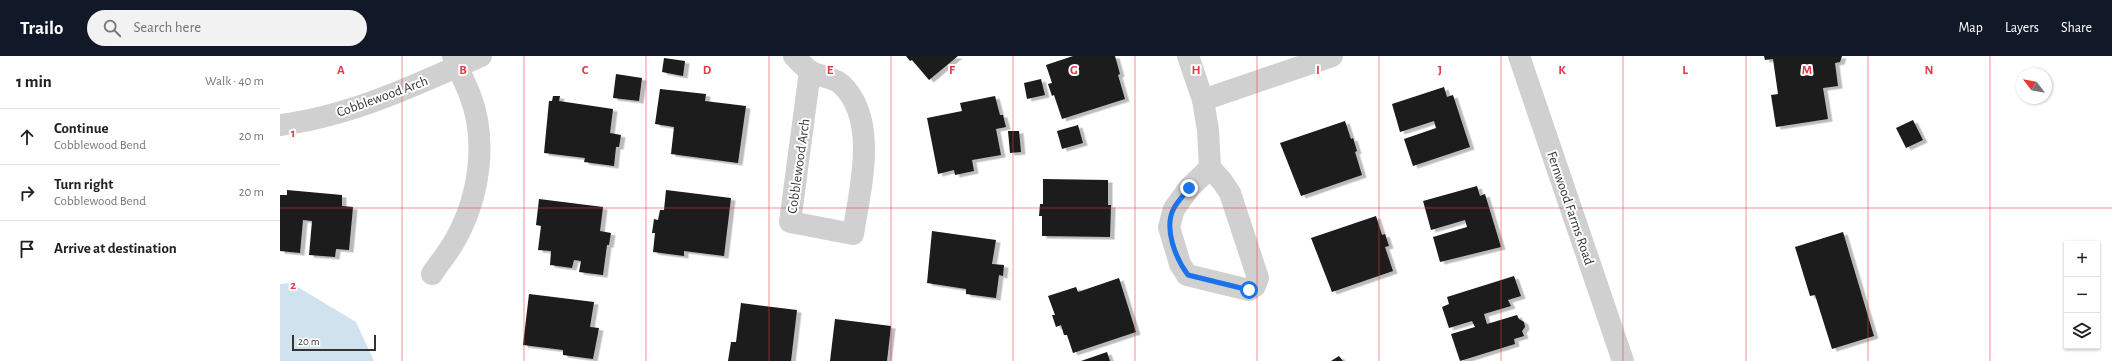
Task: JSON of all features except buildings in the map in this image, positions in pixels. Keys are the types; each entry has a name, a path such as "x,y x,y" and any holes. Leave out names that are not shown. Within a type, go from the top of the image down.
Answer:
{"street":[{"name":"Cobblewood Arch","path":"280,125 334,115 385,98 455,61 481,56"},
{"name":"Cobblewood Arch","path":"794,56 810,71 840,83 854,100 864,131 864,167 853,234 790,222 810,71"},
{"path":"1188,56 1203,100 1208,130 1210,168 1222,181 1230,193 1258,278 1255,286 1249,290 1188,275 1180,264 1169,227 1174,209 1189,188 1210,168"},
{"path":"1203,100 1332,56"},
{"name":"Fernwood Farms Road","path":"1519,56 1623,361"},
{"path":"432,274 454,242 470,207 479,161 479,135 471,96 455,61"}],"water":[{"path":"291,283 356,322 374,361 280,361 280,284"}],"route":[{"path":"1189,188 1174,209 1169,227 1180,264 1188,275 1249,290"}]}
